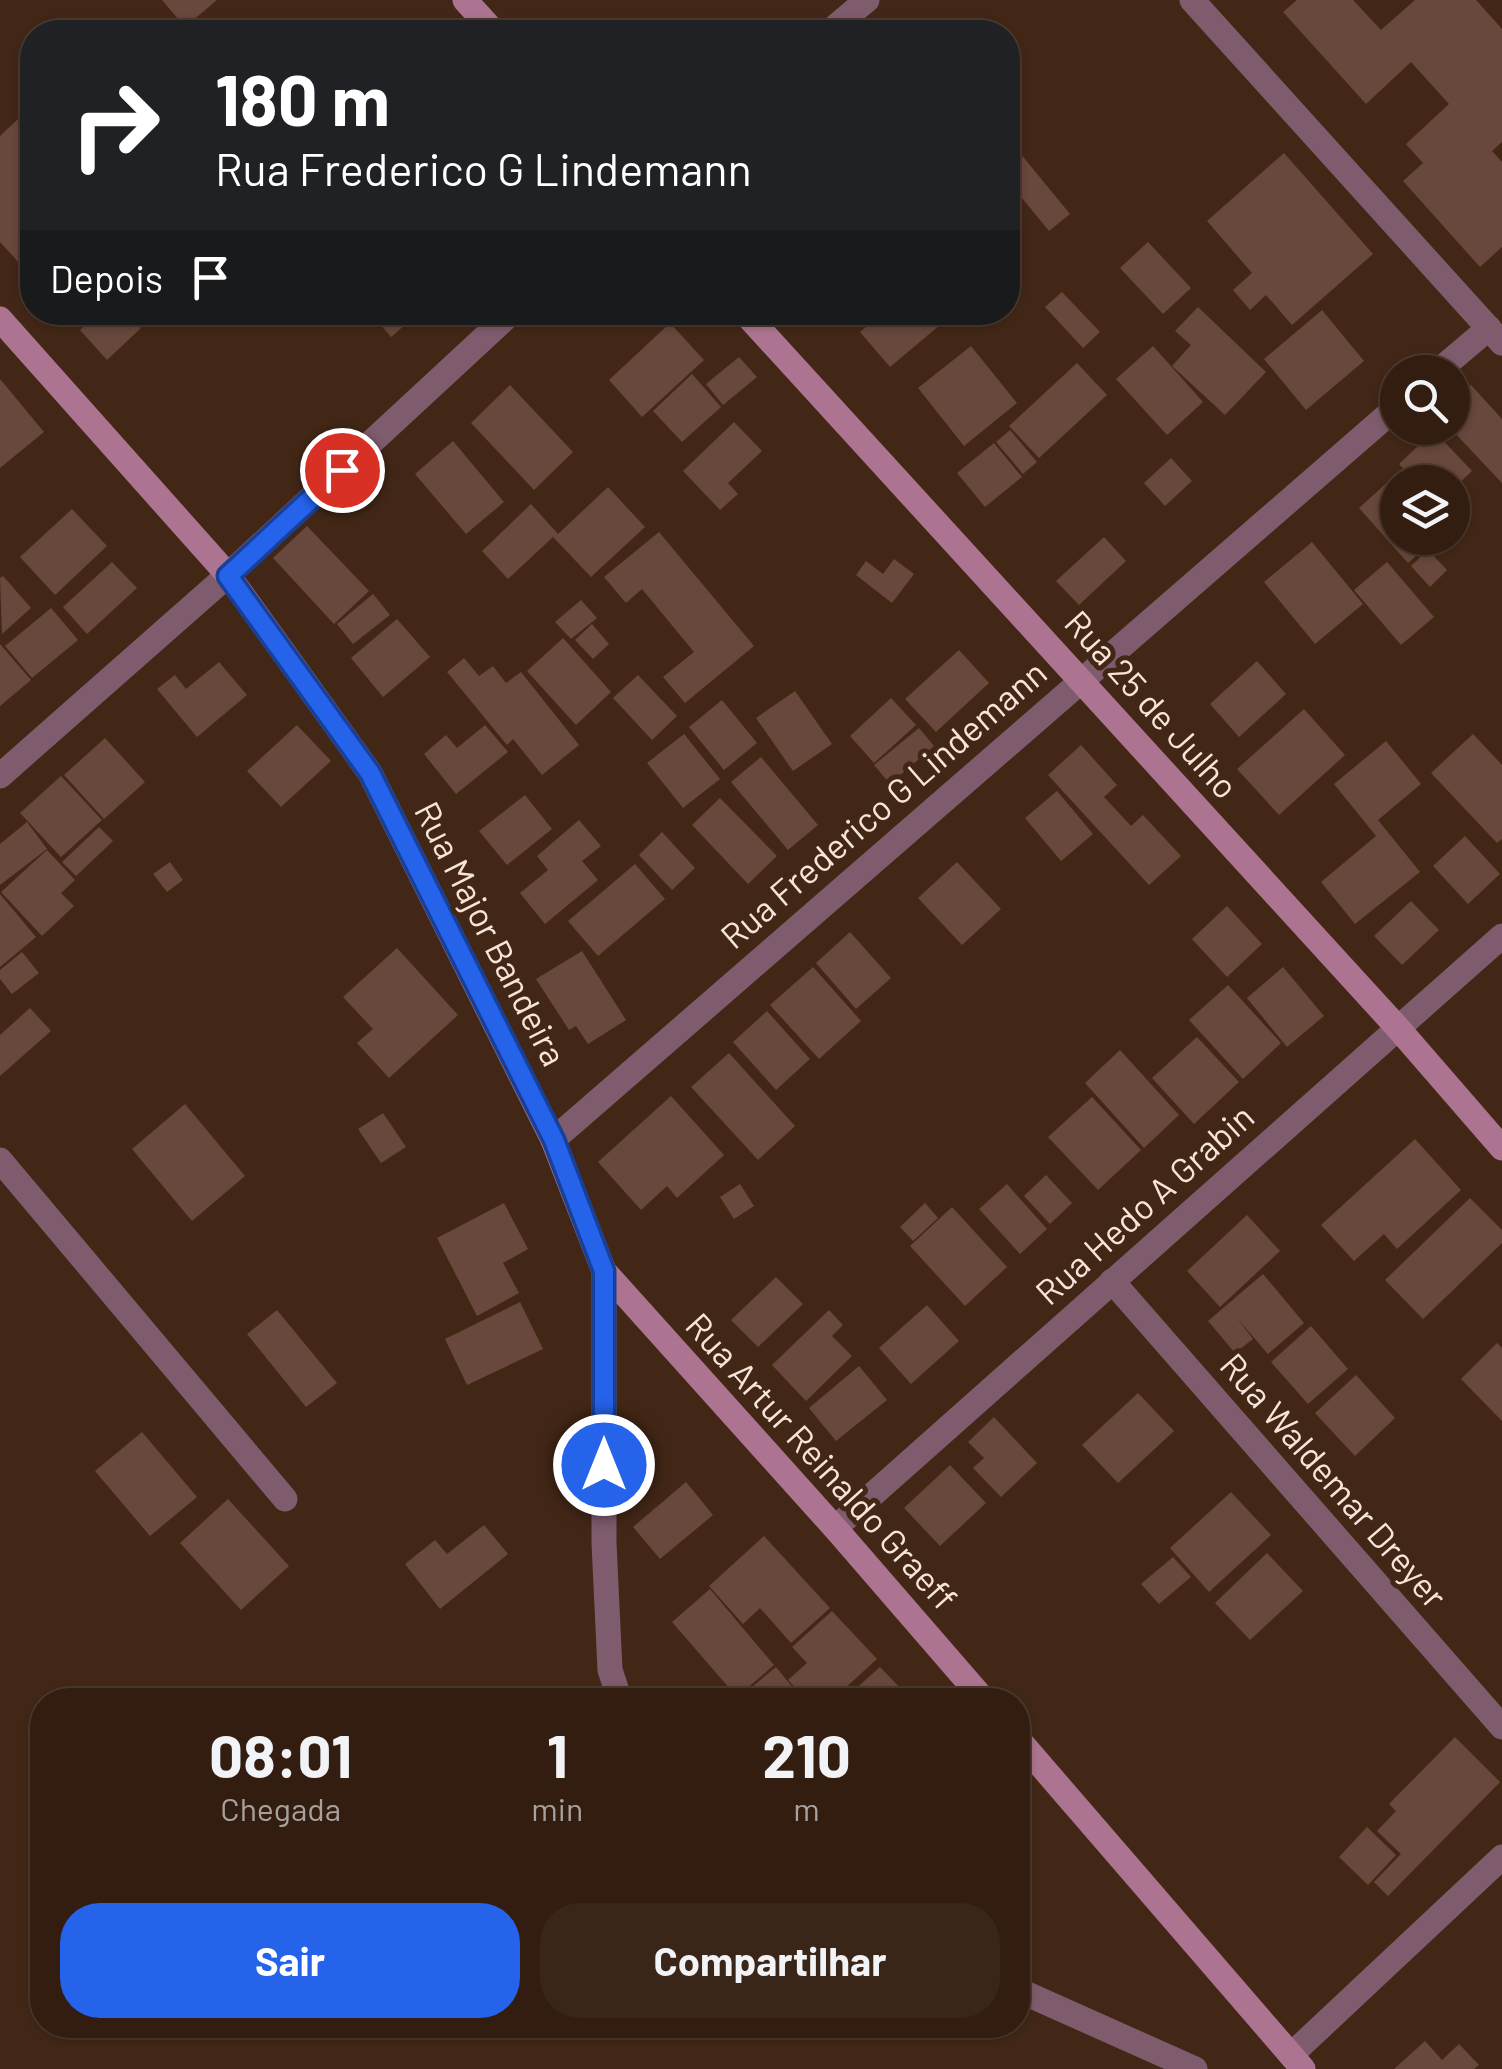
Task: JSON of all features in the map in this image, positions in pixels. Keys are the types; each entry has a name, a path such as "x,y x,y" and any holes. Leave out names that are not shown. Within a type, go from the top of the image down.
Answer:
{"main road":[{"path":"466,0 484,20"},
{"name":"Rua Major Bandeira","path":"0,319 228,576 370,773 554,1140 604,1271"},
{"name":"Rua 25 de Julho","path":"756,325 1502,1148"},
{"name":"Rua Artur Reinaldo Graeff","path":"604,1271 974,1688"},
{"path":"1030,1752 1297,2062"}],"street":[{"path":"843,20 867,0"},
{"path":"1192,0 1495,335 1464,355"},
{"path":"0,776 228,576 498,325"},
{"name":"Rua Frederico G Lindemann","path":"554,1140 1380,422"},
{"name":"Rua Hedo A Grabin","path":"835,1528 1502,936"},
{"path":"0,1160 284,1499"},
{"name":"Rua Major Bandeira","path":"604,1271 604,1543 610,1670 616,1688"},
{"name":"Rua Waldemar Dreyer","path":"1112,1281 1502,1727"},
{"path":"1297,2062 1502,1857"},
{"path":"1030,1996 1195,2069"}],"building":[{"path":"162,0 217,0 193,20 179,20"},
{"path":"1297,0 1353,0 1381,30 1415,0 1476,0 1502,29 1502,142 1492,151 1502,162 1502,247 1480,267 1403,181 1423,163 1406,144 1449,104 1411,62 1366,104 1283,12"},
{"path":"20,117 20,264 0,242 0,136"},
{"path":"1020,153 1070,214 1049,231 1020,196"},
{"path":"1284,153 1373,254 1292,325 1266,295 1250,310 1233,290 1252,273 1207,221"},
{"path":"1148,242 1191,288 1163,314 1120,268"},
{"path":"1062,292 1100,332 1083,348 1045,307"},
{"path":"1198,307 1266,372 1225,415 1172,366 1191,345 1175,331"},
{"path":"1322,310 1364,361 1306,410 1264,359"},
{"path":"85,325 141,328 107,360 80,330"},
{"path":"381,325 405,325 391,337"},
{"path":"668,325 704,360 642,417 609,380"},
{"path":"868,325 940,325 890,367 860,332"},
{"path":"971,346 1017,403 964,446 918,388"},
{"path":"1153,346 1203,402 1167,435 1116,379"},
{"path":"739,357 757,377 723,405 706,384"},
{"path":"1077,363 1107,395 1039,458 1009,426"},
{"path":"692,374 721,407 682,442 653,411"},
{"path":"0,379 44,432 0,468"},
{"path":"510,385 573,452 534,490 471,423"},
{"path":"1470,386 1502,419 1502,483 1466,445 1470,445"},
{"path":"734,422 762,451 728,483 738,494 720,510 683,471"},
{"path":"1010,430 1037,462 1023,474 996,442"},
{"path":"453,441 504,502 466,534 415,474"},
{"path":"994,443 1022,477 985,507 957,473"},
{"path":"1419,445 1447,445 1466,465 1400,465"},
{"path":"1171,458 1192,481 1165,506 1144,483"},
{"path":"608,487 645,527 591,577 553,537 508,579 482,551 531,504 558,534"},
{"path":"1380,489 1380,532 1359,508"},
{"path":"72,509 107,546 55,595 20,557"},
{"path":"307,526 369,591 334,624 273,558"},
{"path":"659,532 754,646 685,703 663,677 694,652 642,589 626,603 604,577"},
{"path":"1104,537 1126,561 1079,605 1056,581"},
{"path":"1312,542 1363,604 1315,644 1264,582"},
{"path":"1401,555 1417,555 1408,563"},
{"path":"1423,555 1433,555 1447,570 1430,587 1411,566"},
{"path":"894,559 914,574 892,603 856,575 866,561 883,574"},
{"path":"112,562 137,588 87,634 63,607"},
{"path":"1387,562 1434,617 1401,645 1354,590"},
{"path":"3,576 31,608 2,634 0,578"},
{"path":"373,594 390,615 353,644 337,624"},
{"path":"581,600 597,618 571,639 555,622"},
{"path":"51,608 78,640 32,678 5,646"},
{"path":"397,619 430,657 383,697 351,658"},
{"path":"592,624 609,644 593,659 575,640"},
{"path":"563,638 611,692 576,725 527,671"},
{"path":"0,644 31,680 0,706"},
{"path":"959,650 989,683 936,732 905,699"},
{"path":"464,658 479,676 493,666 506,683 521,672 579,745 542,775 513,739 507,745 447,672"},
{"path":"1257,661 1286,694 1239,737 1210,704"},
{"path":"219,662 247,695 197,737 157,689 175,675 186,689"},
{"path":"638,675 677,716 652,740 613,698"},
{"path":"795,691 832,744 793,771 756,718"},
{"path":"891,698 916,725 874,763 850,736"},
{"path":"722,700 757,743 724,770 689,727"},
{"path":"1304,709 1345,755 1279,815 1237,769"},
{"path":"297,725 331,761 281,807 247,771"},
{"path":"485,725 508,752 456,794 424,754 446,735 457,748"},
{"path":"919,728 934,746 890,784 874,765"},
{"path":"684,734 720,779 683,808 647,763"},
{"path":"1473,734 1502,765 1502,839 1497,843 1431,773"},
{"path":"105,738 145,782 104,819 64,775"},
{"path":"1386,741 1421,784 1378,820 1420,872 1355,924 1321,882 1376,836 1334,784"},
{"path":"1081,745 1117,785 1104,797 1131,826 1143,815 1181,856 1149,885 1048,775"},
{"path":"761,757 818,825 788,850 731,782"},
{"path":"61,776 102,820 61,857 20,813"},
{"path":"1057,791 1093,834 1061,861 1025,818"},
{"path":"525,795 552,829 507,865 479,831"},
{"path":"720,798 777,856 748,884 692,825"},
{"path":"579,820 601,846 582,861 598,880 545,924 520,893 548,870 537,856"},
{"path":"27,822 47,849 0,885 0,844"},
{"path":"99,827 113,841 76,876 62,862"},
{"path":"662,832 695,868 672,890 639,855"},
{"path":"1465,836 1500,874 1468,904 1433,866"},
{"path":"47,850 75,880 61,893 74,906 42,936 1,892"},
{"path":"170,862 183,880 167,892 153,874"},
{"path":"957,862 1001,909 962,945 918,898"},
{"path":"635,864 665,899 598,956 568,921"},
{"path":"0,894 36,937 0,967"},
{"path":"1411,901 1439,930 1402,965 1374,936"},
{"path":"1227,906 1262,944 1227,977 1192,939"},
{"path":"850,932 891,978 856,1009 816,963"},
{"path":"397,948 458,1015 389,1078 357,1043 373,1029 343,997"},
{"path":"582,951 626,1020 588,1044 576,1026 569,1030 536,979"},
{"path":"22,952 39,973 12,994 0,979 0,970"},
{"path":"813,967 861,1021 819,1059 770,1005"},
{"path":"1283,967 1324,1016 1287,1047 1247,998"},
{"path":"1228,985 1281,1043 1243,1079 1189,1020"},
{"path":"30,1008 51,1031 0,1076 0,1035"},
{"path":"767,1011 810,1059 776,1090 733,1042"},
{"path":"1197,1037 1239,1082 1194,1124 1152,1078"},
{"path":"1120,1050 1179,1115 1144,1148 1085,1083"},
{"path":"729,1053 795,1126 758,1160 691,1087"},
{"path":"671,1096 724,1155 677,1198 667,1186 641,1210 598,1162"},
{"path":"1092,1097 1141,1150 1098,1190 1048,1137"},
{"path":"185,1104 245,1176 192,1221 132,1149"},
{"path":"383,1113 406,1147 381,1163 358,1129"},
{"path":"1415,1139 1461,1190 1397,1249 1384,1234 1354,1261 1321,1225"},
{"path":"1046,1175 1072,1203 1050,1224 1024,1196"},
{"path":"740,1184 754,1206 734,1219 720,1197"},
{"path":"1007,1184 1047,1229 1020,1254 979,1209"},
{"path":"1470,1198 1502,1230 1502,1243 1423,1319 1385,1280"},
{"path":"504,1203 528,1249 503,1263 519,1293 477,1316 437,1238"},
{"path":"925,1203 938,1218 913,1241 900,1227"},
{"path":"952,1207 1007,1267 965,1306 910,1246"},
{"path":"1247,1215 1280,1251 1220,1307 1187,1271"},
{"path":"1263,1274 1304,1323 1268,1354 1237,1318 1253,1339 1235,1353 1208,1321"},
{"path":"776,1277 803,1304 758,1347 731,1320"},
{"path":"520,1302 543,1349 467,1385 445,1339"},
{"path":"927,1305 959,1341 911,1384 879,1348"},
{"path":"277,1310 337,1383 306,1407 247,1334"},
{"path":"829,1310 843,1325 832,1336 852,1356 806,1401 772,1365"},
{"path":"1311,1326 1348,1369 1308,1404 1271,1362"},
{"path":"1497,1343 1502,1348 1502,1421 1461,1379"},
{"path":"859,1366 887,1400 836,1441 809,1408"},
{"path":"1356,1375 1395,1418 1355,1456 1315,1413"},
{"path":"1138,1393 1174,1431 1118,1483 1082,1445"},
{"path":"994,1417 1037,1463 1001,1497 973,1468 984,1458 968,1442"},
{"path":"142,1432 197,1497 150,1536 95,1471"},
{"path":"950,1465 986,1503 940,1546 904,1508"},
{"path":"686,1482 713,1515 660,1559 633,1527"},
{"path":"1231,1492 1271,1535 1209,1592 1170,1548"},
{"path":"228,1499 289,1566 241,1610 180,1543"},
{"path":"484,1525 508,1554 440,1609 405,1564 435,1540 447,1554"},
{"path":"764,1536 830,1608 791,1643 760,1608 743,1624 709,1586"},
{"path":"1267,1553 1303,1591 1250,1640 1215,1603"},
{"path":"1173,1557 1191,1577 1159,1604 1141,1584"},
{"path":"710,1589 774,1665 747,1688 729,1688 672,1622"},
{"path":"832,1611 877,1659 845,1688 796,1688 788,1680 807,1663 792,1647"},
{"path":"776,1667 793,1688 751,1688"},
{"path":"880,1667 900,1688 856,1688"},
{"path":"1455,1737 1500,1782 1388,1896 1374,1882 1401,1854 1377,1831 1396,1811 1389,1804"},
{"path":"1367,1827 1396,1855 1368,1885 1339,1857"},
{"path":"1425,2041 1442,2060 1459,2044 1479,2065 1474,2069 1394,2069"}],"route":[{"path":"342,470 228,576 370,773 554,1140 604,1271 604,1465"}]}
